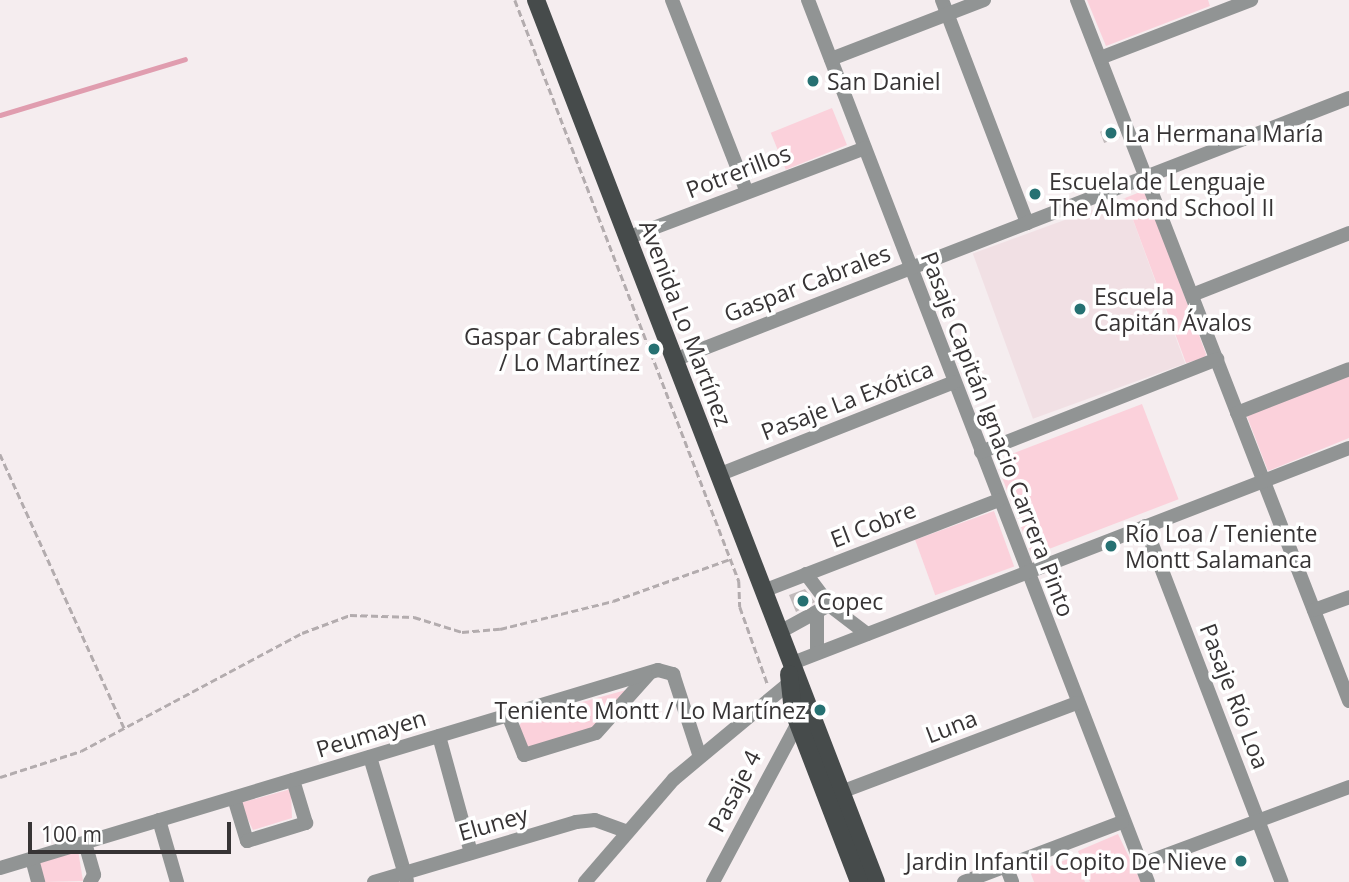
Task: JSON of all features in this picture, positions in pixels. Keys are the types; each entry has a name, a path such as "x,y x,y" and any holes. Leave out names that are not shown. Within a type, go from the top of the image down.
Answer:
{"main road":[{"name":"Avenida Lo Martínez","path":"536,0 876,882"},
{"name":"Avenida Lo Martínez","path":"790,664 788,684 798,723 859,882"}],"street":[{"path":"673,0 747,192"},
{"name":"Pasaje Capitán Ignacio Carrera Pinto","path":"808,0 1122,822 1148,882"},
{"path":"831,60 945,7 984,0"},
{"path":"1077,0 1349,701"},
{"path":"1100,58 1215,6 1251,0"},
{"path":"945,7 1027,223"},
{"name":"Gaspar Cabrales","path":"674,359 1349,98"},
{"name":"Potrerillos","path":"627,238 864,148"},
{"path":"1192,295 1349,233"},
{"path":"981,452 1217,359"},
{"path":"1237,413 1349,369"},
{"name":"Pasaje La Exótica","path":"718,475 954,382"},
{"path":"790,664 1349,448"},
{"name":"El Cobre","path":"762,591 999,500"},
{"name":"Pasaje Río Loa","path":"1145,526 1282,882"},
{"path":"806,574 823,610 817,653"},
{"path":"1314,610 1349,597"},
{"path":"823,610 867,634"},
{"path":"778,633 823,610"},
{"path":"508,715 524,755 596,733 650,673 673,674 699,754"},
{"name":"Peumayen","path":"0,868 650,673"},
{"path":"585,882 626,831 699,754 788,684"},
{"name":"Luna","path":"841,792 1077,703"},
{"name":"Pasaje 4","path":"716,880 798,723"},
{"path":"439,736 471,853"},
{"path":"370,757 406,877"},
{"path":"234,798 247,841 306,822 293,780"},
{"path":"1142,864 1349,787"},
{"path":"159,820 177,882"},
{"name":"Eluney","path":"374,882 406,877 471,853 576,822 595,820 626,831"},
{"path":"964,882 1122,822"},
{"path":"85,843 90,882"},
{"path":"32,859 38,882"},
{"path":"1006,866 1012,882"}],"path":[{"path":"515,0 731,559 740,607 772,695"},
{"path":"0,454 125,730"},
{"path":"0,777 125,730 302,633 350,615 414,617 462,632 500,629 613,601 748,553"}],"shaded area":[{"path":"1087,0 1208,0 1210,6 1106,46"},
{"path":"832,108 847,145 786,170 771,133"},
{"path":"1145,190 1206,354 1205,358 1186,363 1125,198"},
{"name":"Escuela Capitán Ávalos","path":"1125,198 1185,363 1033,419 973,253"},
{"path":"1349,374 1349,438 1268,471 1246,414"},
{"path":"1142,404 1179,499 1032,555 995,460"},
{"path":"994,511 1014,566 935,595 915,540"},
{"path":"626,690 593,728 529,750 518,728 524,718"},
{"path":"291,789 292,818 253,830 240,803"},
{"path":"1118,834 1141,882 1090,882 1078,851"},
{"path":"78,850 83,881 45,882 38,862"},
{"path":"1075,856 1085,882 1034,882 1031,874"}],"building":[{"name":"La Hermana María","path":"1116,126 1120,137 1104,143 1100,132"},
{"name":"Copec","path":"805,589 815,602 796,612 789,595"}],"waterway":[{"path":"0,115 185,59"}],"place":[{"name":"San Daniel","path":"813,81"},
{"name":"La Hermana María","path":"1111,133"},
{"name":"Escuela de Lenguaje The Almond School II","path":"1035,194"},
{"name":"Escuela Capitán Ávalos","path":"1080,309"},
{"name":"Gaspar Cabrales / Lo Martínez","path":"654,349"},
{"name":"Río Loa / Teniente Montt Salamanca","path":"1111,546"},
{"name":"Copec","path":"803,601"},
{"name":"Teniente Montt / Lo Martínez","path":"820,710"},
{"name":"Jardin Infantil Copito De Nieve","path":"1241,861"}]}
